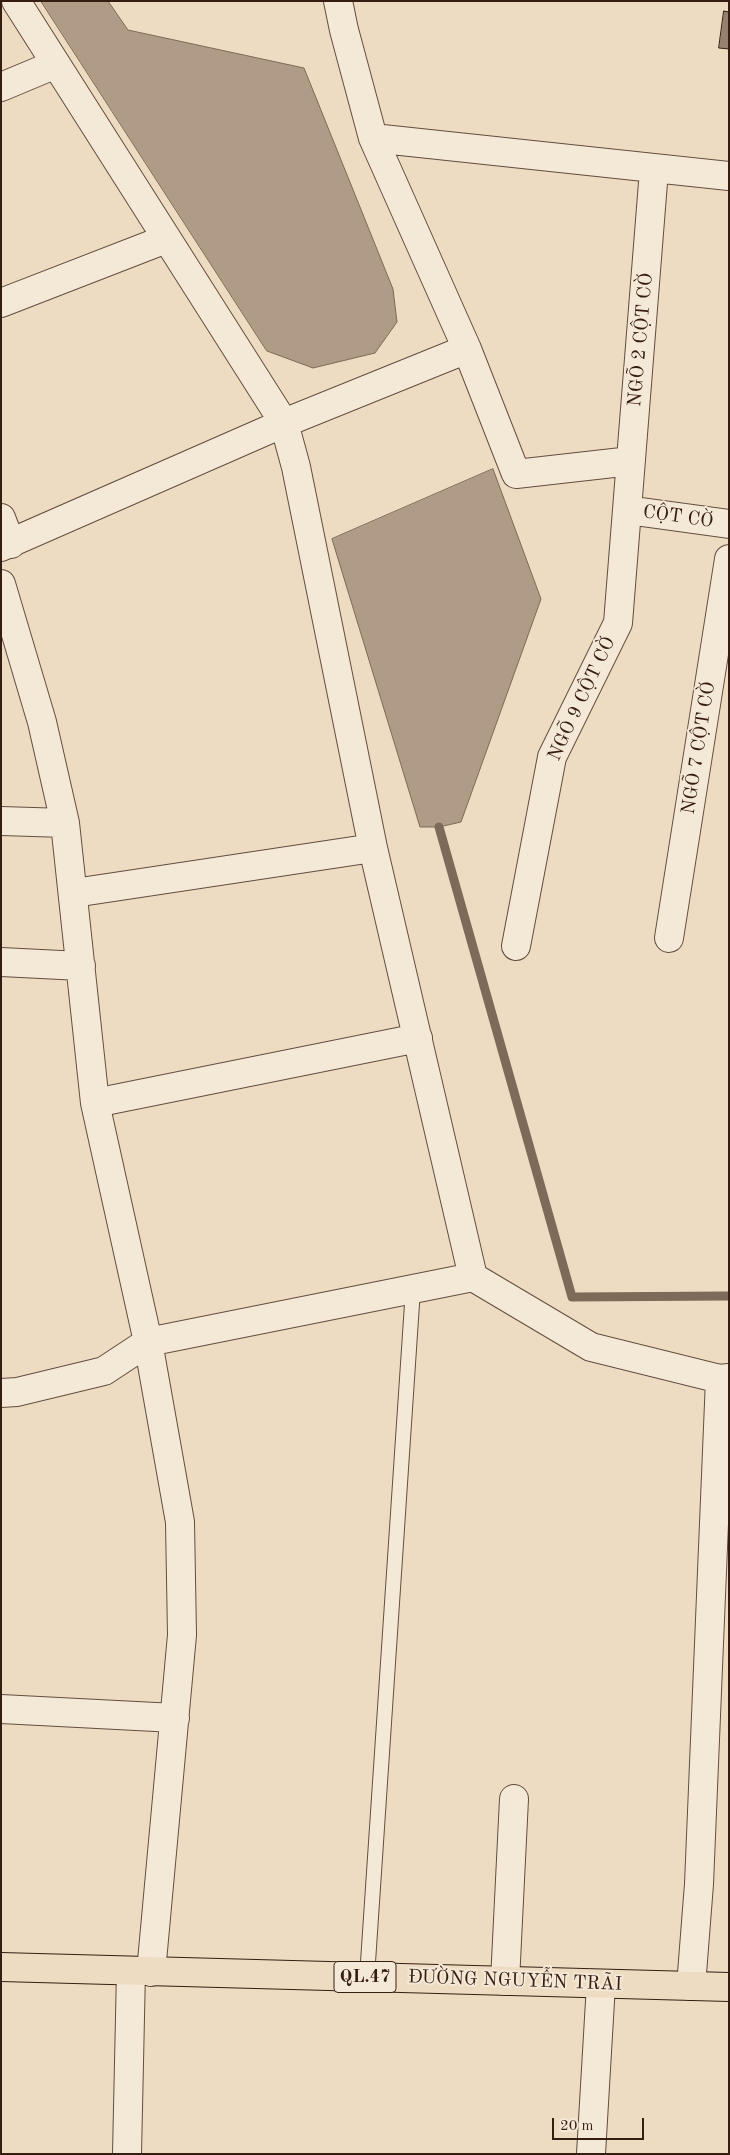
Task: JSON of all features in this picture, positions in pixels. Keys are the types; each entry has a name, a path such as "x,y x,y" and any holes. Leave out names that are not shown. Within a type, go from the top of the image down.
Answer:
{"highway":[{"name":"ĐƯỜNG NGUYỄN TRÃI","path":"1,1968 729,1987"}],"street":[{"path":"16,1 284,423 296,467 373,848 473,1277"},
{"path":"338,1 373,138 467,349 516,474 631,461"},
{"path":"1,87 56,64"},
{"path":"373,138 654,170 729,176"},
{"name":"NGÕ 2 CỘT CỜ","path":"627,510 654,170"},
{"path":"1,303 166,239"},
{"path":"1,518 6,545 284,423 467,349"},
{"name":"CỘT CỜ","path":"627,510 729,524"},
{"name":"NGÕ 9 CỘT CỜ","path":"516,946 552,756 618,623 627,510"},
{"name":"NGÕ 7 CỘT CỜ","path":"669,938 729,558"},
{"path":"1,584 42,722 65,823 95,1103 148,1342 180,1522 182,1634 175,1718 141,1971 128,2154"},
{"path":"1,821 65,823"},
{"path":"74,893 373,848"},
{"path":"1,962 81,966"},
{"path":"95,1103 418,1038"},
{"path":"1,1393 17,1392 104,1371 148,1342 473,1277 591,1347 725,1378 700,1874 691,1986"},
{"path":"1,1709 175,1718"},
{"path":"505,1981 514,1799"},
{"path":"591,2154 601,1984"}],"lane":[{"path":"367,1977 413,1289"}],"shaded area":[{"path":"41,1 108,1 128,30 304,68 393,289 397,322 375,353 313,368 267,351"},
{"path":"493,469 541,599 461,822 439,827 420,827 332,539"}],"building":[{"path":"724,11 729,12 729,49 719,48"}],"waterway":[{"path":"439,827 572,1297 729,1296"}]}
